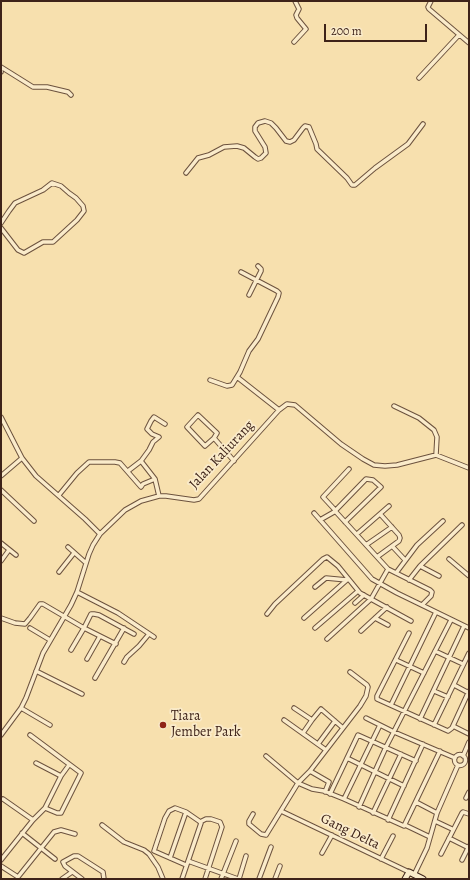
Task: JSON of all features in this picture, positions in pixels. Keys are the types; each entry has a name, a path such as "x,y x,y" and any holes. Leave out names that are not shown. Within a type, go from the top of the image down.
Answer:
{"main road":[{"path":"405,879 412,874 423,879"}],"street":[{"path":"294,42 306,29 296,16 299,9 295,1"},
{"path":"431,1 428,7 429,9 469,43"},
{"path":"419,78 459,35"},
{"path":"1,67 33,88 47,87 68,92 71,95"},
{"path":"186,173 198,158 209,155 224,147 237,146 248,150 258,159 264,156 266,153 265,147 255,131 255,127 258,123 265,121 271,123 286,141 290,142 307,126 317,149 347,178 352,185 355,185 375,168 408,144 423,124"},
{"path":"1,223 15,203 43,190 52,183 61,186 69,194 74,196 83,206 84,211 77,220 53,242 43,242 24,253 18,250 1,228"},
{"path":"249,296 261,270 258,266"},
{"path":"210,380 231,386 278,297 277,291 241,272"},
{"path":"237,377 279,410 287,404 293,404 346,448 374,465 397,465 436,455 469,468"},
{"path":"394,406 419,418 434,430 437,437 436,455"},
{"name":"Jalan Kaliurang","path":"1,735 21,708 26,698 43,653 77,592 93,545 100,534 125,510 141,501 159,496 197,499 234,461 279,410"},
{"path":"198,415 217,432 214,438 204,446 187,427 198,415"},
{"path":"1,417 22,458 36,476 59,495 100,534"},
{"path":"128,471 141,461 153,442 159,437 152,434 147,429 154,417 165,424"},
{"path":"214,438 234,461"},
{"path":"1,476 22,458"},
{"path":"141,461 155,479 159,496"},
{"path":"59,495 77,473 90,462 118,462 128,471 141,487 143,484 155,479"},
{"path":"349,470 323,496 334,511 337,512 388,569 432,592 430,597 422,606"},
{"path":"320,520 334,511 366,479 373,480 381,487 345,522"},
{"path":"1,490 34,521"},
{"path":"357,534 389,506"},
{"path":"314,513 366,574 379,583 422,606 469,628"},
{"path":"377,557 399,541 400,537 380,515"},
{"path":"396,573 417,544 443,521"},
{"path":"409,580 420,566 462,525"},
{"path":"366,545 392,527"},
{"path":"1,543 16,555"},
{"path":"392,546 405,560"},
{"path":"68,547 86,563"},
{"path":"1,561 10,550"},
{"path":"59,572 74,553"},
{"path":"267,614 275,604 325,557 328,557 358,591 411,621"},
{"path":"449,559 469,576"},
{"path":"420,566 439,576"},
{"path":"327,639 371,599 388,569"},
{"path":"314,587 326,578 348,580"},
{"path":"304,618 348,580"},
{"path":"315,628 358,591"},
{"path":"77,592 118,613 154,637"},
{"path":"355,603 364,595"},
{"path":"1,618 15,623 25,624 41,604 116,644"},
{"path":"360,631 387,608"},
{"path":"391,705 436,612"},
{"path":"71,650 92,614 99,615 134,634"},
{"path":"375,618 388,625"},
{"path":"359,806 386,747 451,620"},
{"path":"420,718 464,626"},
{"path":"30,628 50,640"},
{"path":"95,678 124,628"},
{"path":"409,633 377,698 448,731 453,726 469,692 454,685"},
{"path":"124,662 149,634"},
{"path":"87,658 100,636"},
{"path":"435,651 463,664"},
{"path":"434,725 469,653"},
{"path":"396,660 424,673"},
{"path":"36,671 82,694"},
{"path":"253,814 249,824 265,836 298,783 310,771 360,706 366,696 368,689 367,685 350,672"},
{"path":"434,691 448,697"},
{"path":"21,708 50,725"},
{"path":"294,708 312,720"},
{"path":"303,733 321,709 343,728"},
{"path":"366,718 394,732 455,758"},
{"path":"284,720 326,750"},
{"path":"318,744 335,721"},
{"path":"344,800 380,725"},
{"path":"453,726 469,734"},
{"path":"30,735 69,765 81,772 62,812 59,813 45,808"},
{"path":"330,794 358,735 416,761"},
{"path":"463,756 469,742"},
{"path":"388,820 423,744"},
{"path":"405,825 440,751"},
{"path":"373,813 401,754"},
{"path":"455,758 458,755 463,756"},
{"path":"266,756 298,783 316,791 330,794 430,837"},
{"path":"458,766 467,763 463,756"},
{"path":"347,758 404,786"},
{"path":"412,874 422,859 437,813 458,766 455,758"},
{"path":"36,763 61,776"},
{"path":"1,860 33,820 45,808 61,776 69,765"},
{"path":"310,771 328,782 325,792"},
{"path":"466,798 469,792"},
{"path":"3,799 33,820"},
{"path":"416,802 437,813"},
{"path":"200,822 177,807 170,810 161,828 154,851 170,858 238,879 246,856"},
{"name":"Gang Delta","path":"281,811 412,874"},
{"path":"170,858 186,812"},
{"path":"441,854 452,829 462,812 469,814"},
{"path":"200,822 211,818 220,822 222,826 205,879"},
{"path":"435,821 452,829"},
{"path":"182,879 200,826 200,822"},
{"path":"102,825 124,842 144,850 149,854 158,867 163,879"},
{"path":"1,866 18,878 52,833 56,831 65,831 75,834"},
{"path":"22,833 55,859"},
{"path":"322,853 332,835"},
{"path":"381,859 393,836"},
{"path":"449,838 469,847 462,860"},
{"path":"221,879 236,841"},
{"path":"259,879 271,848"},
{"path":"82,879 70,873 63,865 63,862 74,856 78,856 103,872 104,879"},
{"path":"275,879 280,866"},
{"path":"62,879 70,873"}],"place":[{"name":"Tiara Jember Park","path":"163,725"}]}
